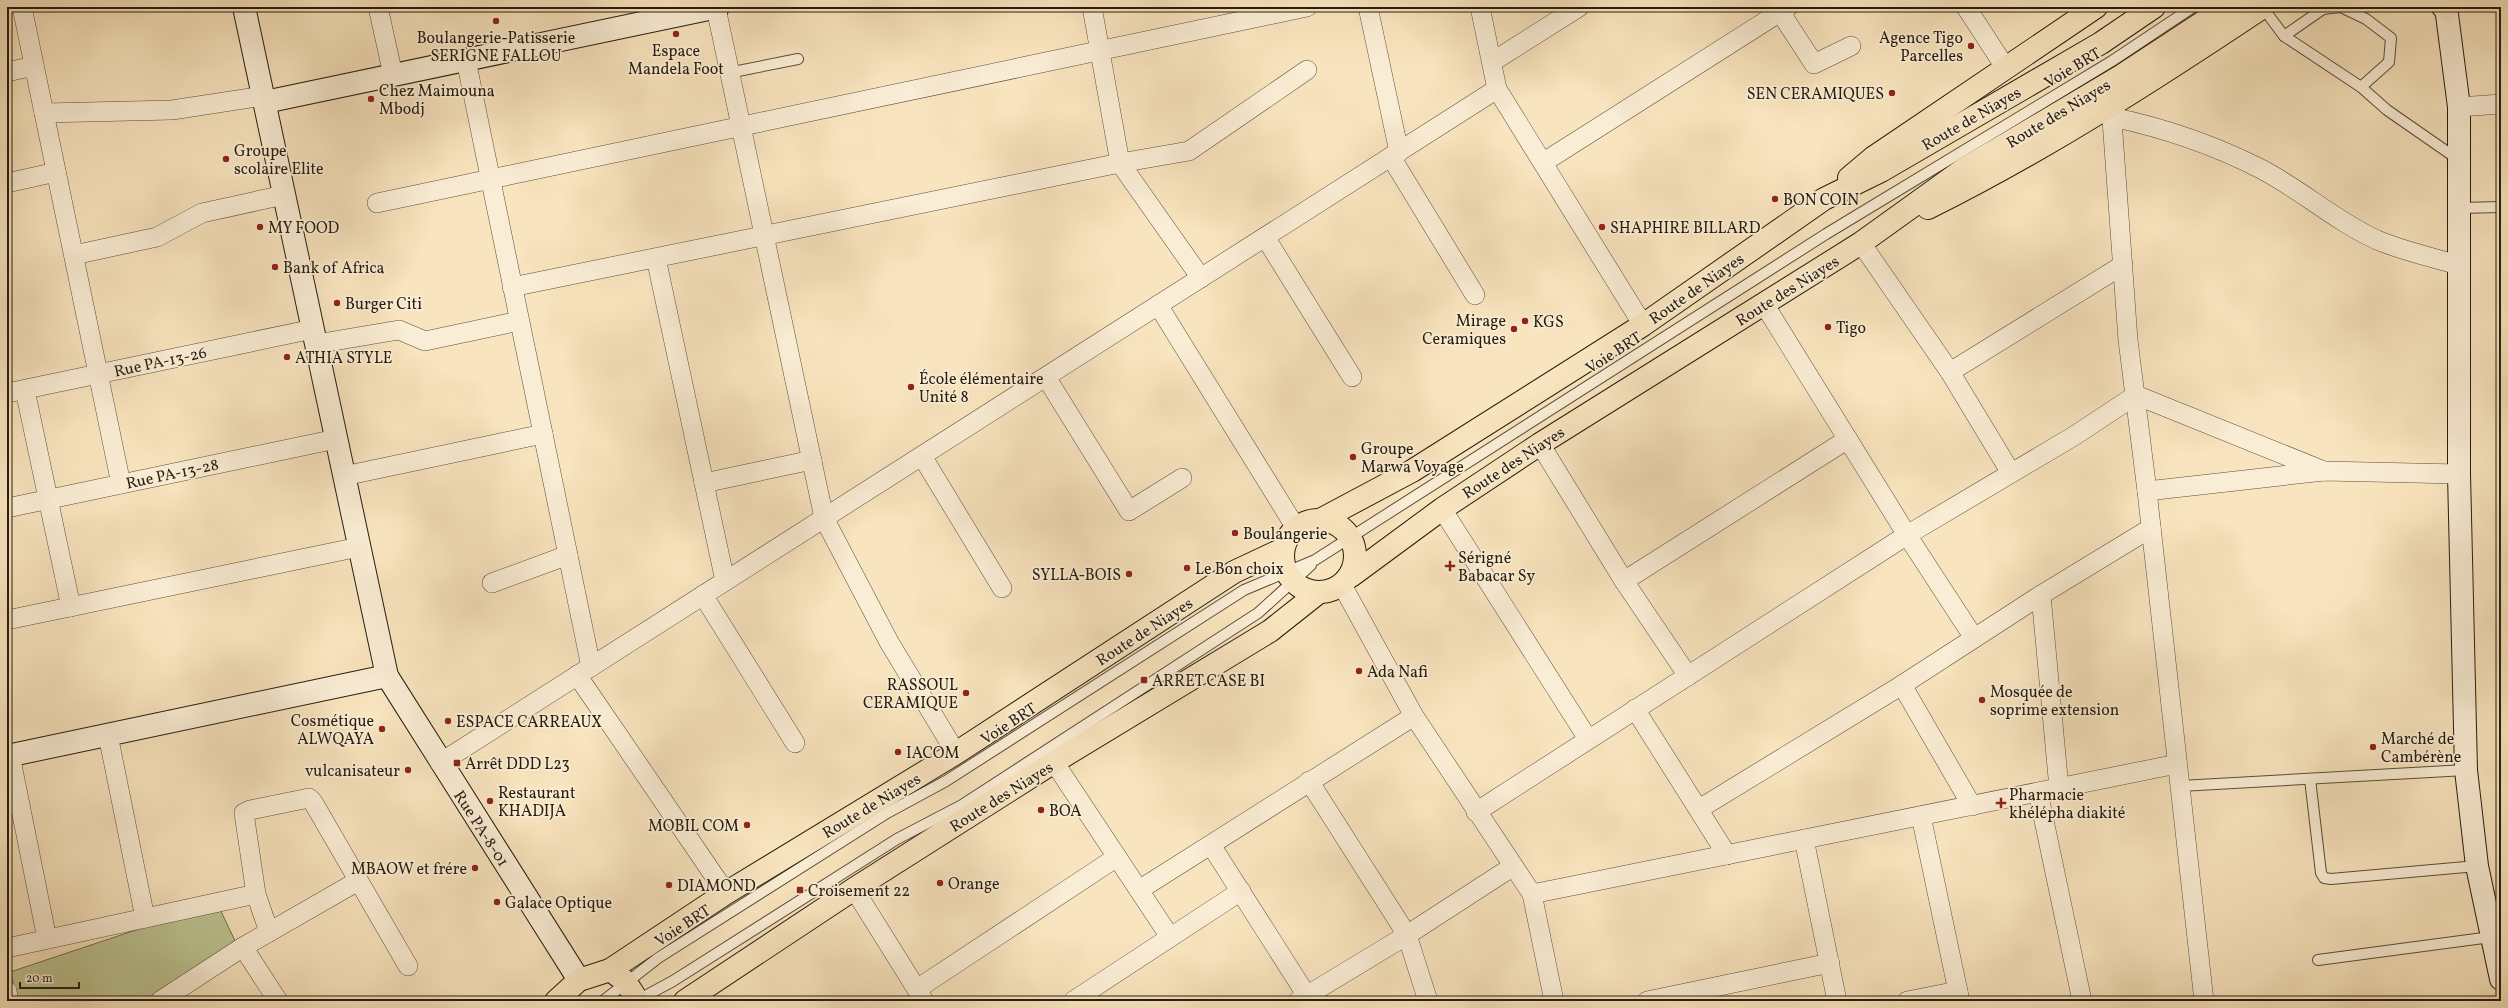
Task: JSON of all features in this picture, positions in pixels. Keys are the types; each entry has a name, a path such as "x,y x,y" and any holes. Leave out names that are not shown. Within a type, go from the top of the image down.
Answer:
{"main road":[{"path":"1824,199 1874,157 2005,67 2096,7"},
{"name":"Route de Niayes","path":"1296,528 1308,521 1320,520 1412,471 1643,325 1824,199 1882,171 2101,42 2154,7"},
{"name":"Route des Niayes","path":"1346,580 1442,509 1540,444 1865,240 1964,169 2121,76 2226,7"},
{"path":"1865,240 1976,184 2112,112 2263,7"},
{"path":"1296,528 1288,537 1283,549 1282,562 1290,577 1305,590 1318,593 1330,591 1346,580 1355,564 1356,551 1352,537 1333,522 1320,520"},
{"name":"Route de Niayes","path":"579,980 618,976 726,893 956,753 1234,572 1283,549"},
{"name":"Route des Niayes","path":"685,1001 854,890 1054,762 1270,631 1318,593"},
{"path":"618,976 637,1001"},
{"path":"558,1000 579,980"}],"street":[{"path":"22,7 121,484"},
{"name":"Rue PA-8-01","path":"244,7 387,676 440,763 579,980"},
{"path":"378,7 393,75"},
{"path":"1092,7 1120,163 1201,278"},
{"path":"377,203 1307,7"},
{"path":"1368,7 1395,154 1475,295"},
{"path":"1480,7 1497,89 1544,162 1643,325"},
{"path":"1492,62 1579,7"},
{"path":"1966,7 2005,67"},
{"path":"44,113 172,110 264,99 393,75 712,8 741,126 824,518 889,642 956,753"},
{"path":"2445,8 2459,107 2458,474 2466,770 2477,866 2501,979"},
{"path":"1544,162 1784,9 1814,64 1851,46"},
{"path":"466,60 568,555 584,671 726,893"},
{"path":"7,72 34,66"},
{"path":"512,287 765,237 1120,163 1190,151 1307,70"},
{"path":"440,763 1497,89"},
{"path":"2459,107 2501,104"},
{"path":"2204,1001 2136,395 2128,340 2112,112 2222,150 2261,169 2376,239 2415,253 2458,265"},
{"path":"7,183 56,172"},
{"path":"74,255 157,237 202,213 284,195"},
{"path":"1265,237 1352,377"},
{"path":"1865,240 1950,372 2011,473"},
{"path":"656,258 725,581"},
{"path":"1950,372 2122,265"},
{"path":"1764,304 1907,535 1974,638"},
{"path":"1158,305 1296,528"},
{"name":"Rue PA-13-26","path":"16,392 98,374 314,337 399,330 425,341 519,321"},
{"path":"1046,377 1129,511 1182,478"},
{"path":"16,392 48,499 71,607"},
{"path":"2136,395 2324,471"},
{"path":"1476,812 1907,535 2011,473 2136,395"},
{"path":"344,476 543,434"},
{"name":"Rue PA-13-28","path":"7,508 336,438"},
{"path":"1624,581 1848,439"},
{"path":"1540,444 1624,581 1688,676"},
{"path":"922,456 1002,588"},
{"path":"704,483 812,460"},
{"path":"2147,491 2324,471 2458,474"},
{"path":"1442,509 1588,739"},
{"path":"1699,809 1902,685 2041,595 2151,528"},
{"path":"7,620 359,546"},
{"path":"492,583 568,555"},
{"path":"1346,580 1414,716 1512,867 1532,894 1554,1001"},
{"path":"703,595 795,742"},
{"path":"2041,595 2059,788"},
{"path":"46,939 8,756 387,676"},
{"path":"1902,685 1972,806"},
{"path":"1635,709 1727,855"},
{"path":"1139,890 1309,781 1414,716"},
{"path":"108,735 145,918"},
{"path":"1054,762 1170,937"},
{"path":"1532,894 2177,764"},
{"path":"1309,781 1407,935 1428,1001"},
{"path":"2038,792 2082,1001"},
{"path":"269,932 256,894 244,813 250,810 309,798 313,802 408,966"},
{"path":"1907,1001 1959,996 1921,816"},
{"path":"1804,839 1837,1001"},
{"path":"1211,845 1241,891 1302,998 1407,935 1512,867"},
{"path":"854,890 920,995 1116,857"},
{"path":"160,1001 243,947 358,881"},
{"path":"1073,1001 1241,891"},
{"path":"7,948 256,894"},
{"path":"243,947 278,1001"},
{"path":"1647,1001 1689,997 1830,963"},
{"path":"7,991 9,1001"}],"lane":[{"name":"Voie BRT","path":"637,1001 680,977 897,839 962,805 1258,613 1290,577 1315,560 1826,234 2112,61 2193,7"},
{"path":"2263,7 2284,36 2361,87 2387,110 2459,160"},
{"path":"2284,36 2322,10 2340,7 2366,19 2391,38 2389,62 2361,87"},
{"path":"728,73 798,59"},
{"path":"2458,208 2501,207"},
{"name":"Voie BRT","path":"602,1001 618,976 658,958 880,817 946,781 1244,590 1290,577"},
{"path":"2180,786 2466,770"},
{"path":"2310,779 2321,873 2324,878 2331,879 2477,866"},
{"path":"2318,960 2491,937"}],"green space":[{"path":"217,903 237,945 143,1001 19,1001 10,972"}],"place":[{"name":"Boulangerie-Patisserie SERIGNE FALLOU","path":"496,21"},
{"name":"Espace Mandela Foot","path":"676,34"},
{"name":"Agence Tigo Parcelles","path":"1971,46"},
{"name":"SEN CERAMIQUES","path":"1892,93"},
{"name":"Chez Maimouna Mbodj","path":"371,99"},
{"name":"Groupe scolaire Elite","path":"226,159"},
{"name":"BON COIN","path":"1775,199"},
{"name":"MY FOOD","path":"260,227"},
{"name":"SHAPHIRE BILLARD","path":"1602,227"},
{"name":"Bank of Africa","path":"275,267"},
{"name":"Burger Citi","path":"337,303"},
{"name":"KGS","path":"1525,321"},
{"name":"Tigo","path":"1828,327"},
{"name":"Mirage Ceramiques","path":"1514,329"},
{"name":"ATHIA STYLE","path":"287,357"},
{"name":"École élémentaire Unité 8","path":"911,387"},
{"name":"Groupe Marwa Voyage","path":"1353,457"},
{"name":"Boulangerie","path":"1235,533"},
{"name":"Sérigné Babacar Sy","path":"1450,566"},
{"name":"Le Bon choix","path":"1187,568"},
{"name":"SYLLA-BOIS","path":"1129,574"},
{"name":"Ada Nafi","path":"1359,671"},
{"name":"ARRET CASE BI","path":"1144,680"},
{"name":"RASSOUL CERAMIQUE","path":"966,693"},
{"name":"Mosquée de soprime extension","path":"1982,700"},
{"name":"ESPACE CARREAUX","path":"448,721"},
{"name":"Cosmétique ALWQAYA","path":"382,729"},
{"name":"Marché de Cambérène","path":"2373,747"},
{"name":"IACOM","path":"898,752"},
{"name":"Arrêt DDD L23","path":"457,763"},
{"name":"vulcanisateur","path":"408,770"},
{"name":"Restaurant KHADIJA","path":"490,801"},
{"name":"Pharmacie khélépha diakité","path":"2001,803"},
{"name":"BOA","path":"1041,810"},
{"name":"MOBIL COM","path":"747,825"},
{"name":"MBAOW et frére","path":"475,868"},
{"name":"Orange","path":"940,883"},
{"name":"DIAMOND","path":"669,885"},
{"name":"Croisement 22","path":"800,890"},
{"name":"Galace Optique","path":"497,902"}]}
